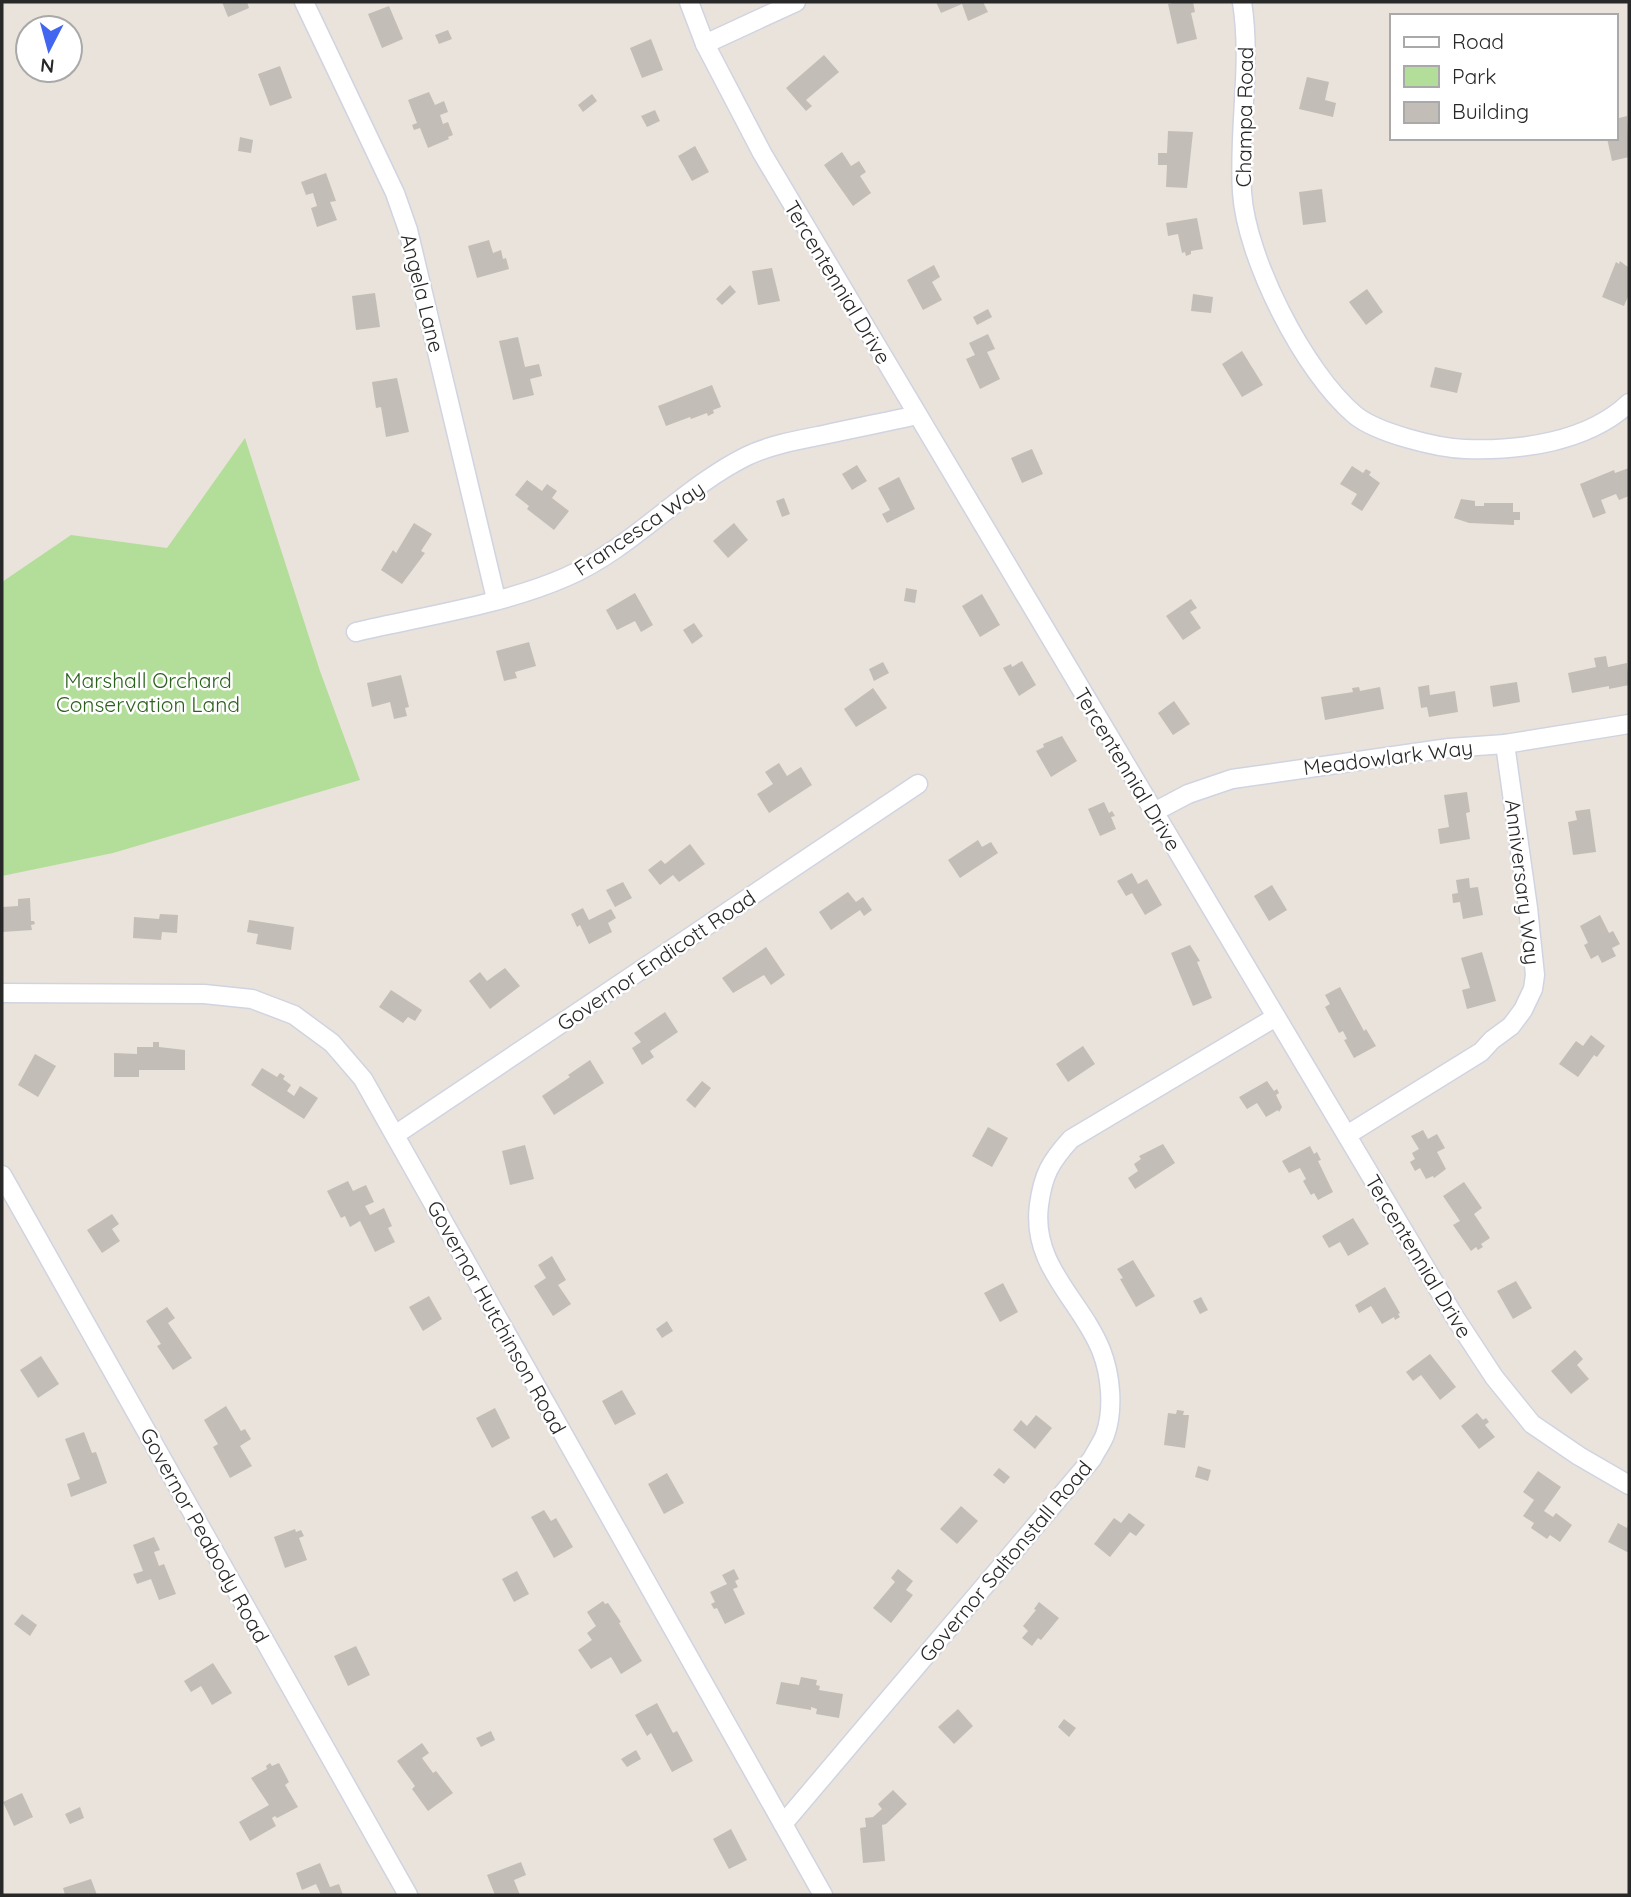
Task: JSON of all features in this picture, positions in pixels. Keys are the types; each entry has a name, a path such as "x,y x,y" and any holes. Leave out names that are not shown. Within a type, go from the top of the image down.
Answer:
{"street":[{"name":"Angela Lane","path":"304,2 395,194 408,230 496,599"},
{"name":"Tercentennial Drive","path":"690,2 705,44 762,153 1456,1319 1494,1377 1532,1424 1629,1485"},
{"path":"705,44 796,2"},
{"name":"Champa Road","path":"1242,2 1246,79 1242,194 1249,227 1262,272 1279,309 1331,390 1357,416 1397,435 1442,448 1477,449 1543,443 1581,432 1616,416 1629,403"},
{"name":"Francesca Way","path":"356,632 496,599 564,578 586,568 624,543 722,471 749,455 800,440 917,415"},
{"name":"Meadowlark Way","path":"1154,812 1188,794 1232,779 1449,748 1505,744 1629,724"},
{"name":"Anniversary Way","path":"1347,1135 1480,1052 1511,1026 1533,989 1535,975 1527,894 1505,744"},
{"name":"Governor Endicott Road","path":"394,1135 918,784"},
{"name":"Governor Hutchinson Road","path":"2,993 204,994 252,999 294,1015 332,1044 363,1079 823,1895"},
{"name":"Governor Saltonstall Road","path":"783,1824 1092,1459 1105,1434 1109,1376 1101,1349 1049,1265 1038,1234 1042,1181 1054,1158 1071,1139 1276,1017"},
{"name":"Governor Peabody Road","path":"2,1175 408,1895"}],"green space":[{"name":"Marshall Orchard Conservation Land","path":"245,438 320,671 360,780 113,853 2,876 2,582 71,535 167,548"}],"building":[{"path":"222,2 247,2 249,8 228,17"},
{"path":"936,2 983,2 988,12 968,21 962,4 941,13"},
{"path":"1193,2 1195,12 1191,13 1197,39 1177,44 1168,4"},
{"path":"389,6 403,39 382,48 368,14"},
{"path":"448,30 452,39 439,44 435,35"},
{"path":"651,39 663,70 642,78 630,48"},
{"path":"824,55 839,72 806,100 812,106 806,111 786,88"},
{"path":"280,66 292,98 270,106 258,74"},
{"path":"1307,77 1329,82 1325,100 1336,103 1333,117 1299,109"},
{"path":"429,92 435,105 444,101 448,112 440,115 443,124 448,122 453,135 428,148 420,128 414,130 412,125 417,123 408,100"},
{"path":"592,94 597,101 583,112 578,105"},
{"path":"655,110 660,121 647,127 641,116"},
{"path":"1627,116 1629,157 1612,161 1607,140 1617,140 1617,118"},
{"path":"1168,131 1193,132 1187,188 1166,187 1167,165 1158,165 1158,153 1167,153"},
{"path":"240,137 253,140 251,153 238,151"},
{"path":"695,146 709,172 692,181 678,156"},
{"path":"842,152 851,166 859,161 866,172 860,176 871,193 853,206 824,165"},
{"path":"326,173 336,201 330,202 337,220 317,227 311,208 317,206 313,193 306,195 301,182"},
{"path":"1322,189 1326,222 1303,225 1299,192"},
{"path":"1197,218 1203,249 1191,251 1191,254 1186,256 1185,252 1182,253 1178,234 1168,236 1166,223"},
{"path":"489,240 493,253 501,250 509,269 477,278 468,246"},
{"path":"1620,261 1629,268 1629,294 1624,306 1602,297 1616,262 1619,264"},
{"path":"934,265 940,277 932,282 942,300 923,310 907,280"},
{"path":"772,268 780,301 758,305 752,271"},
{"path":"730,285 736,292 722,305 716,299"},
{"path":"1367,289 1383,312 1366,325 1349,302"},
{"path":"375,293 380,327 356,330 352,296"},
{"path":"1193,294 1213,297 1211,313 1191,311"},
{"path":"988,309 992,317 977,325 973,317"},
{"path":"988,334 995,349 987,352 1000,379 980,389 966,359 975,355 969,343"},
{"path":"518,337 525,367 539,364 542,376 530,379 534,395 513,400 499,341"},
{"path":"1242,351 1263,385 1242,397 1222,364"},
{"path":"1435,367 1462,373 1457,393 1430,387"},
{"path":"397,378 409,432 386,437 381,407 376,408 372,382"},
{"path":"712,385 721,407 708,416 707,413 691,419 690,417 666,426 658,406"},
{"path":"1032,449 1043,474 1022,483 1011,458"},
{"path":"857,465 867,481 852,490 842,474"},
{"path":"1352,466 1363,473 1366,469 1371,472 1369,475 1380,483 1362,511 1351,504 1357,494 1340,484"},
{"path":"1629,468 1629,496 1619,500 1616,494 1601,500 1606,513 1593,518 1580,484 1614,470 1615,473"},
{"path":"899,477 915,509 887,523 882,514 890,510 878,488"},
{"path":"527,480 542,491 547,484 557,491 552,498 569,511 554,530 527,509 529,506 515,495"},
{"path":"784,498 790,514 782,517 776,501"},
{"path":"1461,499 1475,501 1475,506 1484,506 1484,503 1513,503 1513,512 1520,512 1520,520 1514,520 1514,525 1469,523 1454,518"},
{"path":"414,523 432,534 421,551 425,553 402,584 381,570 393,550 396,553"},
{"path":"734,523 748,540 728,558 713,541"},
{"path":"906,588 917,590 915,603 904,601"},
{"path":"635,593 653,625 641,632 635,621 617,630 606,610"},
{"path":"982,594 1000,625 980,637 962,606"},
{"path":"1191,599 1197,608 1190,612 1201,628 1183,640 1166,616"},
{"path":"694,623 703,636 692,644 683,630"},
{"path":"529,642 536,666 515,672 517,678 504,681 496,651"},
{"path":"1606,656 1608,667 1627,663 1629,685 1572,693 1568,673 1596,667 1594,658"},
{"path":"1022,661 1036,685 1019,696 1003,668 1011,664 1012,667"},
{"path":"883,662 889,673 874,681 869,669"},
{"path":"401,675 409,707 405,708 407,716 394,719 390,702 372,707 367,683"},
{"path":"1517,682 1520,702 1493,707 1490,686"},
{"path":"1429,685 1430,695 1455,691 1458,712 1429,717 1427,707 1421,708 1418,687"},
{"path":"1359,687 1360,691 1380,687 1384,709 1325,720 1321,697 1353,692 1352,688"},
{"path":"873,688 887,708 856,727 844,709"},
{"path":"1174,701 1190,724 1173,735 1158,713"},
{"path":"1062,736 1077,761 1051,777 1036,751 1044,747 1043,744"},
{"path":"779,763 787,776 801,767 812,785 769,813 757,794 773,784 765,772"},
{"path":"1467,792 1470,812 1466,813 1470,839 1440,844 1438,829 1449,827 1444,795"},
{"path":"1104,802 1109,813 1112,811 1115,816 1111,817 1116,829 1100,836 1088,809"},
{"path":"1590,809 1596,852 1573,855 1568,822 1577,820 1575,811"},
{"path":"978,840 982,847 991,842 998,853 960,878 948,860"},
{"path":"690,844 705,864 679,882 673,875 660,885 648,870 661,860 665,864"},
{"path":"1132,873 1138,884 1147,879 1162,905 1145,915 1132,893 1126,896 1117,881"},
{"path":"1469,878 1470,888 1478,887 1483,915 1463,919 1460,902 1453,903 1452,894 1458,893 1456,880"},
{"path":"623,882 632,898 615,907 606,890"},
{"path":"1272,885 1287,910 1269,921 1254,896"},
{"path":"848,892 856,902 863,897 872,910 864,916 860,910 831,930 819,912"},
{"path":"30,898 31,921 35,924 31,925 32,930 2,932 2,907 18,906 18,899"},
{"path":"583,908 589,920 611,909 616,918 608,923 612,932 589,944 571,914"},
{"path":"160,914 178,915 177,933 162,932 161,940 133,938 134,917 159,919"},
{"path":"1600,915 1609,933 1613,931 1620,944 1612,948 1616,956 1602,963 1598,955 1591,959 1584,945 1588,943 1580,926"},
{"path":"249,920 294,927 291,950 256,944 258,934 247,932"},
{"path":"1190,945 1200,961 1197,962 1212,998 1193,1006 1171,953"},
{"path":"766,947 785,975 771,985 764,975 733,993 722,978"},
{"path":"1482,952 1496,1001 1467,1009 1462,990 1470,988 1461,958"},
{"path":"505,968 520,986 490,1009 469,981 480,972 487,981"},
{"path":"1340,987 1364,1031 1366,1029 1376,1046 1354,1058 1344,1040 1347,1039 1343,1031 1339,1033 1325,1007 1330,1004 1325,995"},
{"path":"391,990 422,1010 415,1021 408,1017 403,1023 379,1007"},
{"path":"665,1012 678,1032 650,1051 654,1057 642,1065 632,1048 641,1042 634,1033"},
{"path":"1591,1035 1605,1046 1597,1057 1594,1055 1578,1077 1559,1064 1576,1041 1583,1046"},
{"path":"153,1042 159,1042 159,1047 185,1050 185,1070 139,1070 139,1077 114,1077 114,1053 137,1054 137,1047 153,1047"},
{"path":"1083,1046 1095,1064 1068,1082 1056,1064"},
{"path":"35,1054 56,1066 38,1097 18,1085"},
{"path":"590,1060 604,1083 554,1115 542,1096"},
{"path":"262,1068 277,1077 280,1073 285,1076 283,1079 291,1085 287,1091 294,1096 300,1086 318,1098 304,1119 251,1085"},
{"path":"702,1081 711,1088 695,1108 686,1100"},
{"path":"1267,1081 1274,1091 1277,1089 1279,1093 1276,1095 1282,1107 1279,1112 1278,1110 1266,1117 1257,1103 1247,1109 1239,1097"},
{"path":"988,1127 1008,1138 992,1167 972,1156"},
{"path":"1423,1130 1428,1139 1437,1134 1445,1148 1437,1152 1446,1169 1434,1178 1433,1176 1426,1179 1420,1168 1415,1171 1410,1162 1415,1159 1412,1153 1419,1149 1411,1136"},
{"path":"1163,1144 1175,1163 1135,1189 1128,1178 1138,1171 1134,1164 1141,1159 1139,1156"},
{"path":"525,1145 534,1179 510,1185 502,1151"},
{"path":"1310,1146 1321,1160 1318,1161 1333,1192 1318,1200 1314,1193 1311,1195 1303,1181 1306,1179 1300,1168 1289,1173 1282,1161"},
{"path":"348,1181 353,1191 366,1185 374,1202 365,1206 370,1215 384,1208 392,1226 388,1228 395,1242 375,1252 360,1221 350,1227 345,1216 341,1218 327,1191"},
{"path":"1464,1182 1482,1208 1474,1214 1490,1238 1481,1244 1483,1247 1478,1250 1476,1247 1471,1251 1453,1225 1460,1221 1443,1196"},
{"path":"112,1214 119,1224 112,1229 120,1241 102,1253 87,1230"},
{"path":"1353,1218 1369,1244 1348,1256 1340,1242 1329,1248 1322,1236"},
{"path":"552,1256 566,1280 558,1285 571,1304 553,1316 534,1286 546,1278 538,1265"},
{"path":"1133,1260 1155,1296 1136,1307 1117,1269"},
{"path":"1516,1281 1532,1308 1513,1319 1497,1291"},
{"path":"1003,1283 1018,1312 1000,1322 984,1293"},
{"path":"1385,1287 1400,1317 1395,1320 1394,1317 1382,1324 1371,1306 1359,1313 1355,1305"},
{"path":"429,1296 442,1319 423,1331 409,1307"},
{"path":"1201,1297 1208,1310 1200,1314 1193,1301"},
{"path":"167,1307 175,1318 168,1323 192,1358 173,1370 157,1346 161,1344 146,1321"},
{"path":"667,1321 673,1331 662,1338 656,1329"},
{"path":"1575,1350 1583,1359 1577,1365 1589,1379 1571,1394 1551,1371"},
{"path":"1430,1354 1456,1387 1440,1400 1421,1375 1413,1381 1406,1372"},
{"path":"41,1356 59,1384 38,1398 20,1370"},
{"path":"622,1390 636,1414 615,1425 602,1401"},
{"path":"226,1406 241,1431 245,1429 251,1439 240,1446 252,1466 230,1478 213,1447 218,1444 204,1420"},
{"path":"495,1408 510,1438 492,1448 476,1418"},
{"path":"1177,1410 1184,1411 1183,1415 1189,1415 1185,1448 1164,1445 1168,1413 1176,1414"},
{"path":"1477,1413 1489,1422 1485,1425 1495,1437 1479,1449 1461,1426"},
{"path":"1036,1415 1052,1428 1035,1449 1013,1430 1021,1420 1027,1426"},
{"path":"84,1432 92,1453 96,1452 107,1483 71,1497 67,1484 80,1479 65,1439"},
{"path":"1198,1466 1211,1470 1208,1481 1195,1477"},
{"path":"999,1468 1010,1477 1004,1484 993,1475"},
{"path":"1538,1471 1561,1487 1544,1511 1553,1517 1556,1513 1572,1525 1560,1542 1550,1535 1547,1539 1531,1528 1534,1523 1523,1516 1534,1500 1523,1492"},
{"path":"667,1473 684,1503 664,1514 648,1484"},
{"path":"961,1506 978,1521 957,1544 940,1529"},
{"path":"544,1510 551,1521 556,1518 573,1547 554,1558 531,1517"},
{"path":"1129,1513 1145,1525 1136,1536 1130,1532 1110,1557 1094,1544 1114,1518 1121,1523"},
{"path":"1629,1522 1629,1553 1608,1542 1618,1523 1627,1528"},
{"path":"295,1529 296,1532 301,1530 304,1536 299,1538 307,1560 285,1568 274,1537"},
{"path":"154,1537 160,1550 154,1552 159,1566 164,1564 176,1594 159,1600 151,1579 137,1584 133,1574 143,1571 133,1545"},
{"path":"734,1569 739,1579 735,1581 738,1587 733,1589 745,1614 725,1624 717,1608 714,1609 711,1604 715,1602 710,1592 727,1584 722,1575"},
{"path":"898,1569 913,1581 906,1590 913,1595 891,1623 873,1608 895,1582 891,1578"},
{"path":"517,1571 529,1594 514,1602 502,1579"},
{"path":"603,1601 608,1603 621,1622 619,1623 642,1661 621,1674 611,1657 591,1669 578,1650 592,1640 587,1633 596,1626 587,1612"},
{"path":"1039,1602 1059,1618 1041,1640 1038,1638 1032,1646 1022,1638 1028,1631 1023,1626"},
{"path":"22,1614 37,1625 30,1636 14,1624"},
{"path":"356,1646 370,1675 348,1686 334,1656"},
{"path":"213,1663 232,1693 212,1705 201,1686 191,1692 184,1681"},
{"path":"801,1677 817,1680 819,1690 843,1694 839,1718 816,1714 817,1709 811,1707 811,1710 776,1704 781,1682 799,1685"},
{"path":"657,1703 673,1733 677,1731 693,1761 672,1772 651,1733 647,1736 635,1715"},
{"path":"958,1709 973,1726 954,1744 938,1727"},
{"path":"1064,1719 1076,1728 1069,1737 1058,1727"},
{"path":"491,1731 495,1740 481,1747 476,1738"},
{"path":"422,1743 429,1753 422,1758 453,1793 428,1811 412,1789 415,1786 397,1761"},
{"path":"636,1750 641,1759 627,1767 621,1759"},
{"path":"270,1763 272,1766 279,1763 289,1782 285,1785 298,1807 272,1818 276,1826 250,1841 239,1822 269,1805 251,1778 267,1769 266,1766"},
{"path":"893,1790 907,1804 882,1825 885,1861 863,1863 860,1828 866,1827 865,1818 873,1817 882,1809 878,1804"},
{"path":"22,1793 33,1817 14,1826 3,1802"},
{"path":"80,1807 84,1818 70,1824 65,1814"},
{"path":"731,1829 747,1860 729,1869 713,1839"},
{"path":"521,1862 526,1875 514,1880 520,1895 495,1895 487,1875"},
{"path":"320,1863 330,1887 339,1884 343,1895 321,1895 316,1884 302,1890 296,1873"},
{"path":"91,1879 97,1895 65,1895 63,1888"}]}
